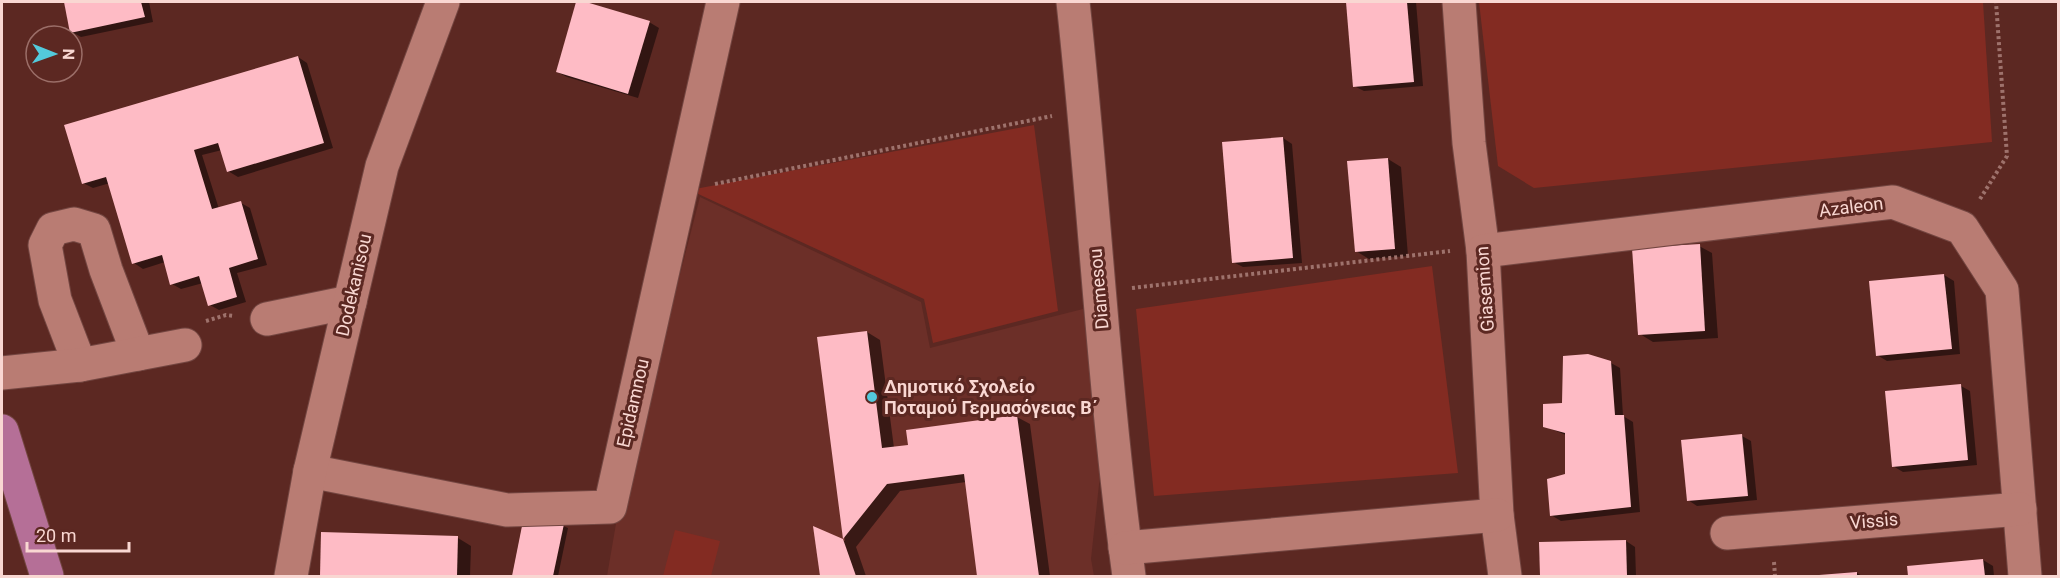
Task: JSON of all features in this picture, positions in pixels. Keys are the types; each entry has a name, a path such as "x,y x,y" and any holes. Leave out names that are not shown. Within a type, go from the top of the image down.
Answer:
{"main road":[{"path":"2,431 47,576"},
{"path":"2,506 23,576"}],"street":[{"name":"Dodekanisou","path":"291,576 310,471 382,166 443,2"},
{"name":"Epidamnou","path":"310,471 507,510 610,507 723,2"},
{"name":"Diamesou","path":"1073,2 1085,109 1099,292 1127,562"},
{"name":"Giasemion","path":"1459,2 1469,143 1483,249 1497,514 1505,576"},
{"name":"Azaleon","path":"1483,249 1893,202 1962,228"},
{"path":"80,365 55,300 45,246 53,229 74,224 93,230 138,354"},
{"path":"1962,228 2002,290 2025,576"},
{"path":"267,319 350,302"},
{"path":"2,373 80,365 185,345"},
{"name":"Vissis","path":"1727,533 2020,509"},
{"path":"1127,562 1497,514"}],"path":[{"path":"1962,228 2007,156 1996,2"},
{"path":"681,191 1085,109"},
{"path":"1099,292 1483,249"},
{"path":"185,345 202,322 226,315 267,319"}],"shaded area":[{"path":"1479,2 1983,2 1992,142 1534,188 1498,166"},
{"path":"1034,125 1058,311 933,343 924,299 694,192 695,189"},
{"name":"Δημοτικό Σχολείο Ποταμού Γερμασόγειας Β΄","path":"700,197 921,302 930,348 1083,309 1103,447 1091,559 1094,576 607,576 617,518"},
{"path":"1432,266 1458,473 1154,496 1136,309"},
{"path":"675,530 720,541 711,576 663,576"}],"building":[{"path":"64,2 141,2 145,17 84,30 84,24 68,24"},
{"path":"576,2 586,2 650,21 628,94 556,72"},
{"path":"1346,2 1407,2 1414,82 1353,87"},
{"path":"298,56 324,143 227,172 218,143 194,150 212,209 241,201 258,259 229,268 237,297 208,306 199,276 170,285 162,255 132,264 106,177 82,184 64,125"},
{"path":"1283,137 1293,258 1232,263 1222,142"},
{"path":"1388,158 1395,249 1355,252 1347,161"},
{"path":"1700,244 1705,331 1638,335 1632,248"},
{"path":"1944,274 1952,349 1876,356 1869,281"},
{"path":"867,331 882,448 908,445 906,430 1017,415 1039,576 977,576 964,474 887,484 843,539 817,337"},
{"path":"1588,354 1611,361 1615,415 1624,415 1631,507 1550,516 1547,479 1565,474 1565,433 1543,427 1543,404 1562,403 1563,356"},
{"path":"1961,384 1968,460 1892,467 1885,391"},
{"path":"1742,434 1748,496 1687,501 1681,440"},
{"path":"524,516 564,524 553,576 512,576"},
{"path":"813,526 843,539 856,576 820,576"},
{"path":"321,532 458,536 457,576 320,576"},
{"path":"1626,540 1627,576 1540,576 1539,542"},
{"path":"1983,559 1985,576 1908,576 1907,566"},
{"path":"1857,572 1857,576 1819,576 1819,575"}],"place":[{"name":"Δημοτικό Σχολείο Ποταμού Γερμασόγειας Β΄","path":"872,397"}]}
